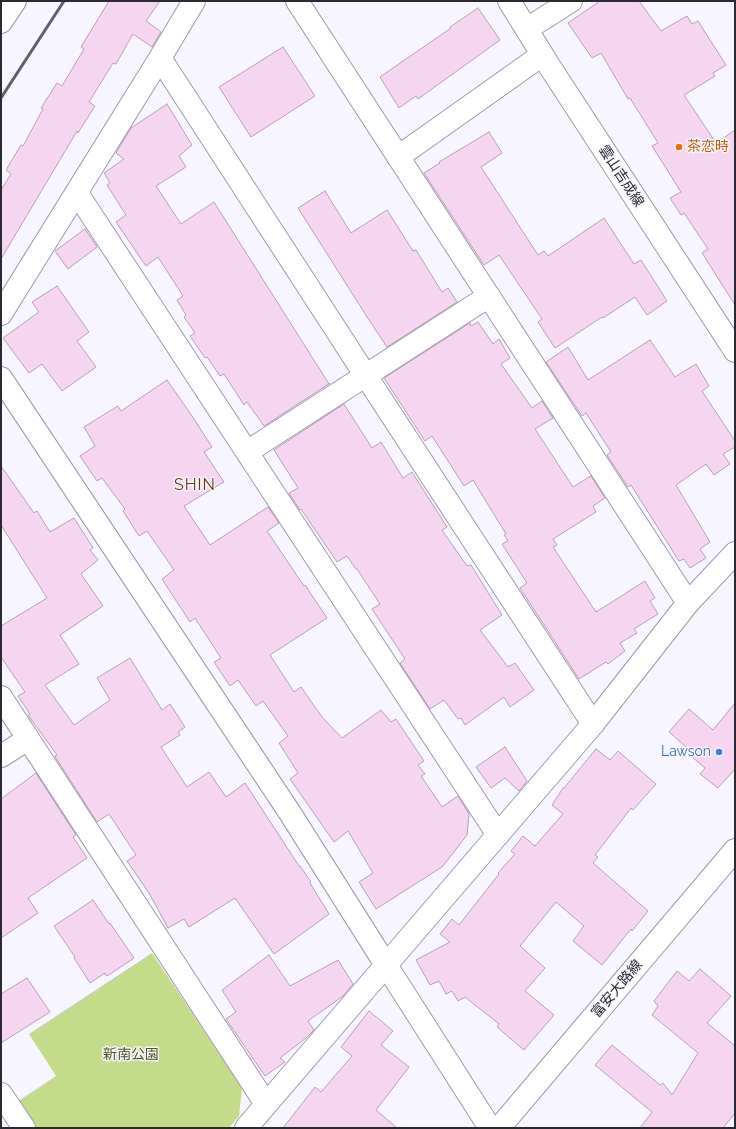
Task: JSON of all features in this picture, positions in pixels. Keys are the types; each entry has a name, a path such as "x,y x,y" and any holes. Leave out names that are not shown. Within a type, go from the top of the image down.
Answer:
{"street":[{"path":"1,22 15,1"},
{"path":"1,314 194,1"},
{"path":"297,1 688,603"},
{"name":"雲山吉成線","path":"509,1 542,55 735,351"},
{"path":"527,29 571,1"},
{"path":"398,157 542,55"},
{"path":"160,58 593,724"},
{"path":"76,193 498,835"},
{"path":"247,452 489,296"},
{"path":"1,378 286,807 490,1128"},
{"path":"246,1128 593,724 688,603 735,553"},
{"path":"1,697 266,1104"},
{"path":"1,756 28,739"},
{"name":"富安大路線","path":"499,1128 735,850"},
{"path":"1,1094 24,1128"}],"green space":[{"name":"新南公園","path":"152,953 242,1088 239,1116 229,1128 35,1128 17,1102 56,1076 29,1034"}],"building":[{"path":"109,1 160,1 146,21 161,32 152,47 133,34 116,64 113,63 89,102 95,106 78,133 77,131 1,259 1,190 11,174 6,170 21,145 23,146 43,109 41,108 57,83 62,86 84,49 81,47"},
{"path":"600,1 639,1 661,31 687,16 692,24 698,21 726,65 713,73 715,76 684,95 716,143 735,130 735,305 702,253 708,249 684,213 681,215 670,198 681,192 652,146 658,143 630,98 628,99 601,53 592,58 568,23"},
{"path":"478,8 500,40 418,99 416,96 399,108 380,77"},
{"path":"283,47 315,96 251,137 219,87"},
{"path":"167,104 192,145 179,156 186,167 156,186 181,224 214,202 329,384 264,426 247,402 244,405 224,374 220,376 207,357 205,358 190,336 195,333 184,317 186,315 177,300 183,296 158,257 146,266 116,222 126,215 107,185 110,183 104,173 124,159 116,153 131,128"},
{"path":"489,132 502,153 481,167 538,255 544,251 548,256 604,218 634,264 641,260 667,301 647,315 635,297 555,348 538,322 542,319 499,255 484,265 424,173 440,163 439,162"},
{"path":"325,191 351,233 387,210 413,251 416,250 442,292 448,288 457,302 387,347 298,208"},
{"path":"85,229 97,247 68,269 55,251"},
{"path":"57,286 89,332 77,341 96,367 62,391 42,364 29,373 3,338 39,312 32,302"},
{"path":"478,322 493,344 499,339 510,358 501,364 532,408 542,401 553,418 535,429 573,487 591,476 605,498 593,506 596,512 553,539 557,545 553,547 596,612 645,581 655,598 650,601 658,614 634,629 637,633 620,643 625,651 608,664 606,662 579,679 520,588 527,583 502,544 508,541 504,535 506,534 473,480 464,486 432,436 425,441 384,378 470,323 471,326"},
{"path":"650,340 675,377 696,364 709,386 702,391 735,441 735,447 723,454 730,464 714,475 706,464 676,485 710,542 700,549 706,558 690,568 684,559 679,561 631,485 628,487 607,455 611,452 586,413 582,416 546,362 568,347 588,380"},
{"path":"167,380 212,447 204,452 224,482 184,506 210,545 268,507 279,523 267,531 327,618 270,655 294,692 301,687 322,717 342,738 381,710 391,722 396,719 424,761 418,765 425,774 421,776 442,807 458,796 469,814 467,835 442,867 376,909 359,882 373,873 348,831 334,842 290,779 298,773 279,743 288,736 263,701 256,706 238,680 230,686 214,662 221,658 195,618 190,622 162,579 174,570 147,531 139,536 123,511 125,509 102,478 97,481 80,456 95,446 84,427 118,406 121,411"},
{"path":"344,404 372,448 381,442 403,478 412,472 447,527 442,530 467,566 471,565 502,615 480,630 508,667 515,663 534,690 510,707 504,697 465,725 461,718 458,719 444,700 430,709 400,663 405,659 372,609 380,604 347,556 337,562 289,493 298,488 274,450"},
{"path":"1,466 34,513 37,511 50,532 74,518 93,548 90,550 98,560 81,574 103,606 60,635 79,664 45,685 74,725 110,700 97,678 130,658 162,710 170,704 185,727 178,732 180,735 161,747 187,787 209,772 226,797 245,783 311,882 310,883 329,914 274,954 235,898 189,927 184,919 168,928 149,893 127,861 136,855 109,814 97,822 56,758 55,756 57,755 28,715 30,714 18,696 25,692 1,657 1,626 47,598 1,525"},
{"path":"735,703 735,769 718,788 700,774 705,768 691,756 693,753 669,732 689,709 713,730"},
{"path":"505,747 527,781 519,791 505,778 491,788 476,767"},
{"path":"596,749 610,760 618,751 656,784 633,810 631,808 595,855 598,857 593,863 648,911 632,931 631,929 602,965 573,941 584,926 556,902 520,946 545,968 525,991 554,1015 524,1050 497,1027 499,1024 465,997 458,1001 452,991 446,994 439,981 430,985 416,960 450,942 440,934 452,919 459,925 499,874 498,873 515,854 511,851 523,836 535,846 563,814 552,805 563,788"},
{"path":"36,773 76,835 73,837 87,858 28,898 38,913 1,938 1,799"},
{"path":"93,900 134,958 107,976 105,973 90,983 74,958 75,957 54,926"},
{"path":"269,955 290,986 338,960 353,984 343,996 308,1021 314,1030 280,1058 285,1062 265,1076 226,1019 236,1012 222,990"},
{"path":"700,969 731,996 707,1023 735,1046 735,1113 723,1128 640,1128 652,1112 595,1065 612,1045 660,1085 663,1083 672,1095 698,1053 652,1015 658,1006 654,1001 677,971 689,981"},
{"path":"27,978 50,1012 1,1043 1,994"},
{"path":"369,1011 393,1031 381,1045 409,1067 376,1110 397,1128 283,1128 315,1087 321,1092 352,1056 341,1047"}],"railway":[{"path":"1,98 64,1"}],"place":[{"name":"茶恋時","path":"679,147"},
{"name":"Lawson","path":"719,752"}],"district":[{"name":"SHIN","path":"195,485"}]}
